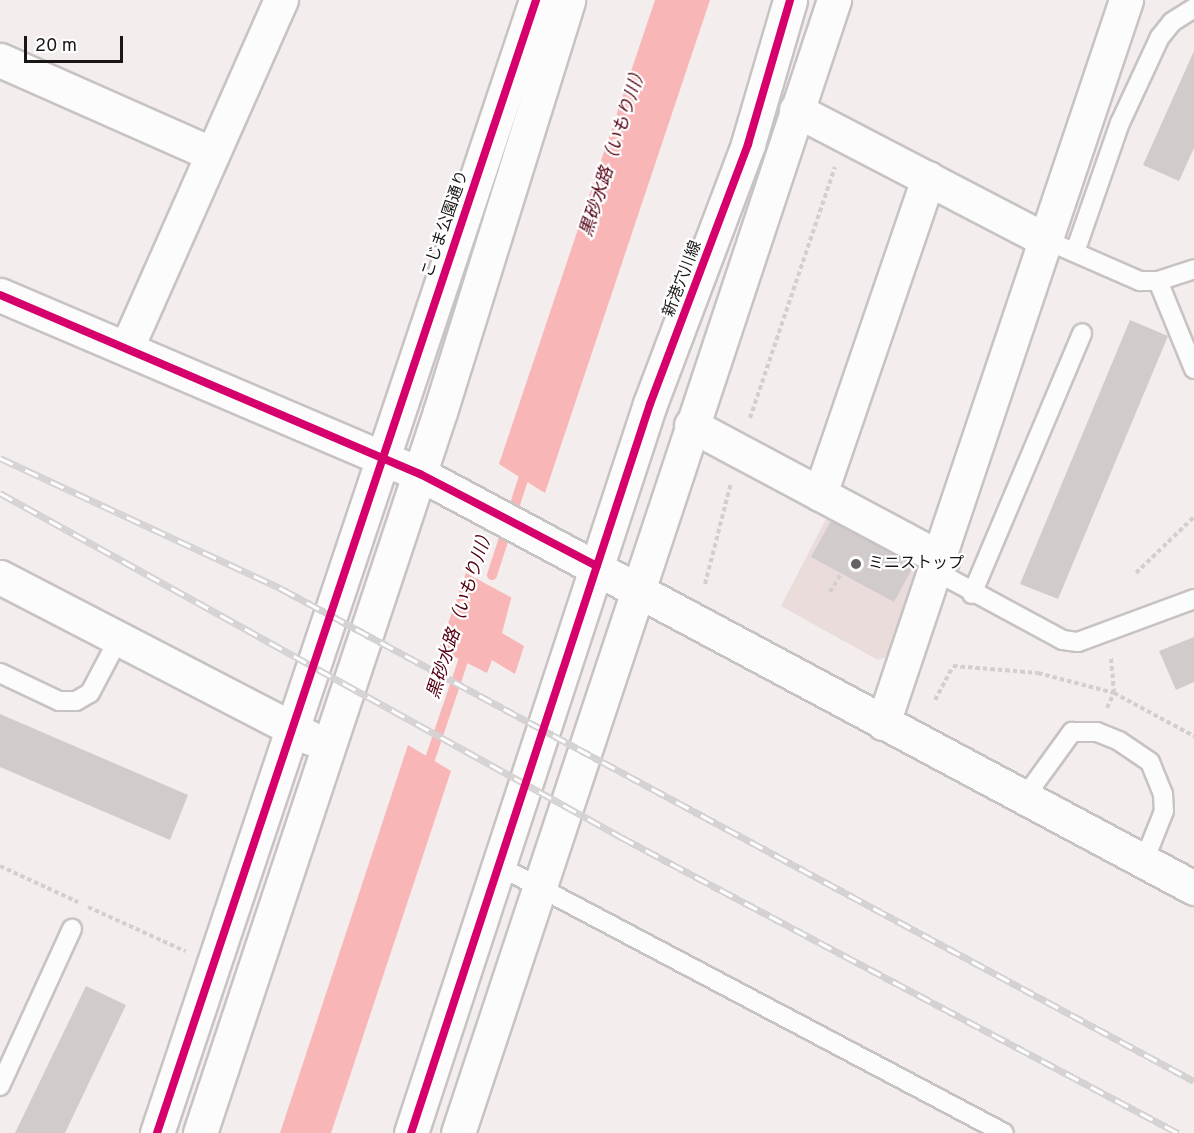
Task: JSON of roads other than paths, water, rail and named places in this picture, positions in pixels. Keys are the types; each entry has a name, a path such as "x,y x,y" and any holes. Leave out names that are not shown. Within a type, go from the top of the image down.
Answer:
{"street":[{"name":"こじま公園通り","path":"158,1133 381,458 536,0"},
{"path":"200,1133 420,474 568,0"},
{"path":"748,144 742,111 771,0"},
{"name":"新港穴川線","path":"411,1133 650,404 748,144 790,0"},
{"path":"458,1133 691,425 834,0"},
{"path":"796,110 832,73 858,0"},
{"path":"883,723 939,566 1061,246 1126,0"},
{"path":"127,347 212,154 268,4"},
{"path":"0,60 212,154"},
{"path":"796,110 1061,246"},
{"path":"820,494 928,178"},
{"path":"0,295 127,347 420,474 597,566 883,723 1194,888"},
{"path":"691,425 820,494 939,566"},
{"path":"0,577 329,747"}],"lane":[{"path":"1194,8 1172,22 1161,37 1061,246 1140,281 1158,281 1194,269"},
{"path":"1158,281 1194,369"},
{"path":"972,594 1082,333"},
{"path":"939,566 972,594 1063,640 1102,638 1194,599"},
{"path":"0,674 59,700 76,701 90,693 119,638"},
{"path":"1024,798 1072,732 1097,732 1119,741 1150,762 1163,794 1164,811 1144,861"},
{"path":"499,866 1004,1133"},
{"path":"0,1086 72,928"}],"water":[{"path":"655,0 710,0 545,493 499,464"},
{"path":"474,550 518,572 502,633 524,646 515,674 492,660 487,673 439,649"},
{"path":"408,745 451,771 331,1133 280,1133"}],"waterway":[{"name":"黒砂水路（いもり川）","path":"492,575 527,467"},
{"name":"黒砂水路（いもり川）","path":"426,771 467,649"}],"railway":[{"path":"0,458 282,589 1194,1081"},
{"path":"0,493 621,837 1178,1133"}],"place":[{"name":"ミニストップ","path":"856,564"}]}
